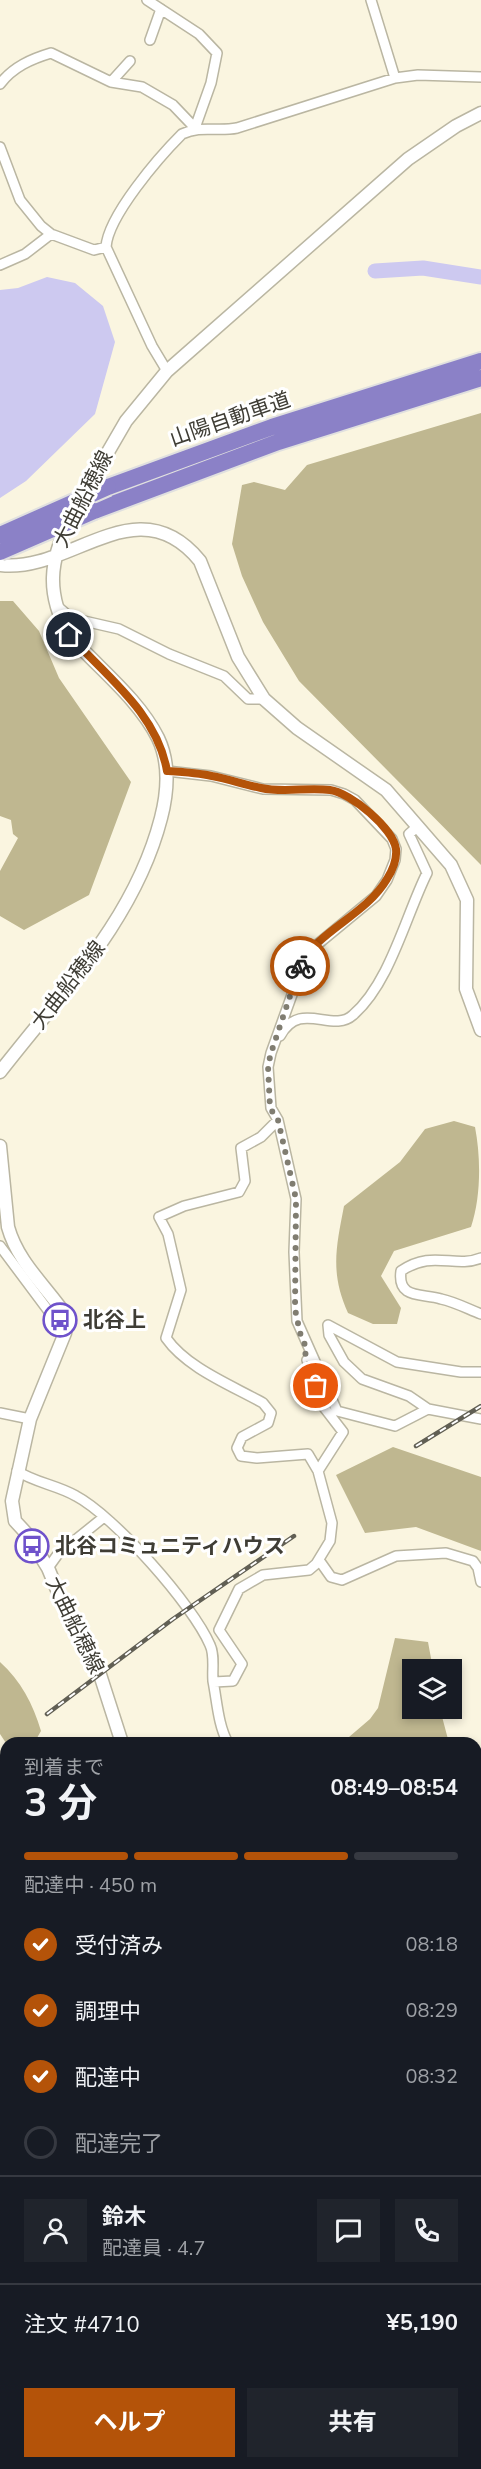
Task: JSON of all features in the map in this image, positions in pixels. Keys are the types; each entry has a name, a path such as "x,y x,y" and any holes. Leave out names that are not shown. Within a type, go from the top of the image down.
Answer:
{"highway":[{"name":"山陽自動車道","path":"0,535 108,487 272,427 481,361"},
{"name":"山陽自動車道","path":"0,552 94,511 278,442 481,378"}],"main road":[{"name":"大曲船穂線","path":"0,1072 87,963 126,905 136,887 163,809 167,771 158,737 147,720 69,635 57,606 52,573 55,554 82,495 126,421 167,371 408,159 440,136 481,113"},
{"path":"0,565 21,566 117,533 139,530 157,531 189,548 200,561 238,657 264,699 297,728 373,779 451,866 467,900 466,989 481,1030"},
{"path":"0,1146 11,1239 21,1258 67,1317 65,1333"},
{"name":"大曲船穂線","path":"65,1333 30,1419 12,1501 15,1521 27,1534 48,1568 70,1621 95,1659 120,1737"}],"street":[{"path":"147,0 199,34 217,54 211,83 195,128"},
{"path":"371,0 395,78"},
{"path":"150,40 161,9"},
{"path":"0,84 8,73 34,58 51,53 111,82 142,87 173,105 195,128"},
{"path":"111,82 130,61"},
{"path":"167,371 152,346 106,247 110,227 116,217 182,134 195,128 225,131 237,128 395,78 418,75 481,77"},
{"path":"0,147 20,200 51,234 94,250 106,247"},
{"path":"0,265 25,254 51,234"},
{"path":"57,606 71,618 119,629 169,654 224,676 248,699 264,699"},
{"path":"167,771 211,776 263,789 331,790 354,800 392,838 396,849 395,860 376,896 307,953 271,1053 268,1066 270,1108 278,1120 296,1199 295,1309 300,1333 338,1412 395,1426 428,1409"},
{"path":"271,1053 283,1032 294,1021 315,1017 342,1022 353,1016 374,988 407,926 414,898 427,873 410,834 417,827"},
{"path":"214,1682 233,1682 242,1664 219,1630 239,1589 263,1575 309,1570 319,1560 330,1540 332,1523 318,1471 308,1454 257,1458 241,1456 237,1448 242,1437 268,1423 271,1413 263,1403 192,1362 174,1349 166,1338 181,1290 168,1234 159,1217 184,1206 239,1192 245,1181 241,1148 261,1137 278,1120"},
{"path":"0,1246 65,1333"},
{"path":"481,1258 471,1261 424,1260 401,1271 400,1280 405,1290 419,1296 440,1298 481,1314"},
{"path":"481,1372 461,1372 397,1362 328,1325 329,1335 344,1362 362,1379 409,1396 428,1409 481,1419"},
{"path":"307,1350 305,1355 323,1406 343,1432 318,1471"},
{"path":"0,1413 30,1419"},
{"path":"17,1471 28,1478 76,1496 104,1517 152,1567 197,1621 211,1647 220,1722 226,1737"},
{"path":"48,1568 58,1554 104,1517"},
{"path":"319,1560 331,1577 342,1580 396,1556 446,1553 473,1562 478,1568 481,1582"}],"shaded area":[{"path":"47,277 75,283 103,306 115,342 95,414 26,481 0,498 0,290 18,288"},
{"path":"481,413 481,865 299,681 263,622 242,576 232,544 242,485 254,482 285,490 307,465"},
{"path":"0,601 13,601 39,631 59,678 131,782 89,895 24,930 0,916 0,871 18,838 13,834 11,820 0,816"},
{"path":"454,1121 475,1127 477,1139 478,1190 471,1227 394,1251 381,1276 401,1308 397,1324 373,1324 348,1313 342,1299 336,1260 344,1206 400,1162 425,1129"},
{"path":"393,1447 481,1477 481,1551 416,1527 365,1533 336,1475"},
{"path":"395,1638 428,1642 431,1659 402,1659 402,1719 443,1719 447,1737 349,1737 370,1719 378,1708"},
{"path":"0,1662 20,1685 41,1731 38,1737 2,1737 0,1734"}],"waterway":[{"path":"375,271 423,268 481,277"}],"railway":[{"path":"416,1446 481,1406"},
{"path":"47,1714 173,1619 294,1536"}],"way so far":[{"path":"300,966 271,1053 268,1066 269,1093 270,1108 278,1120 296,1199 295,1309 300,1333 307,1350 305,1355 316,1386"}],"place":[{"name":"北谷上","path":"60,1320"},
{"name":"北谷コミュニティハウス","path":"32,1546"}],"route":[{"path":"69,635 133,702 147,720 158,737 167,771 211,776 263,789 331,790 354,800 392,838 396,849 395,860 387,880 376,896 349,920 311,948 300,966"}]}
